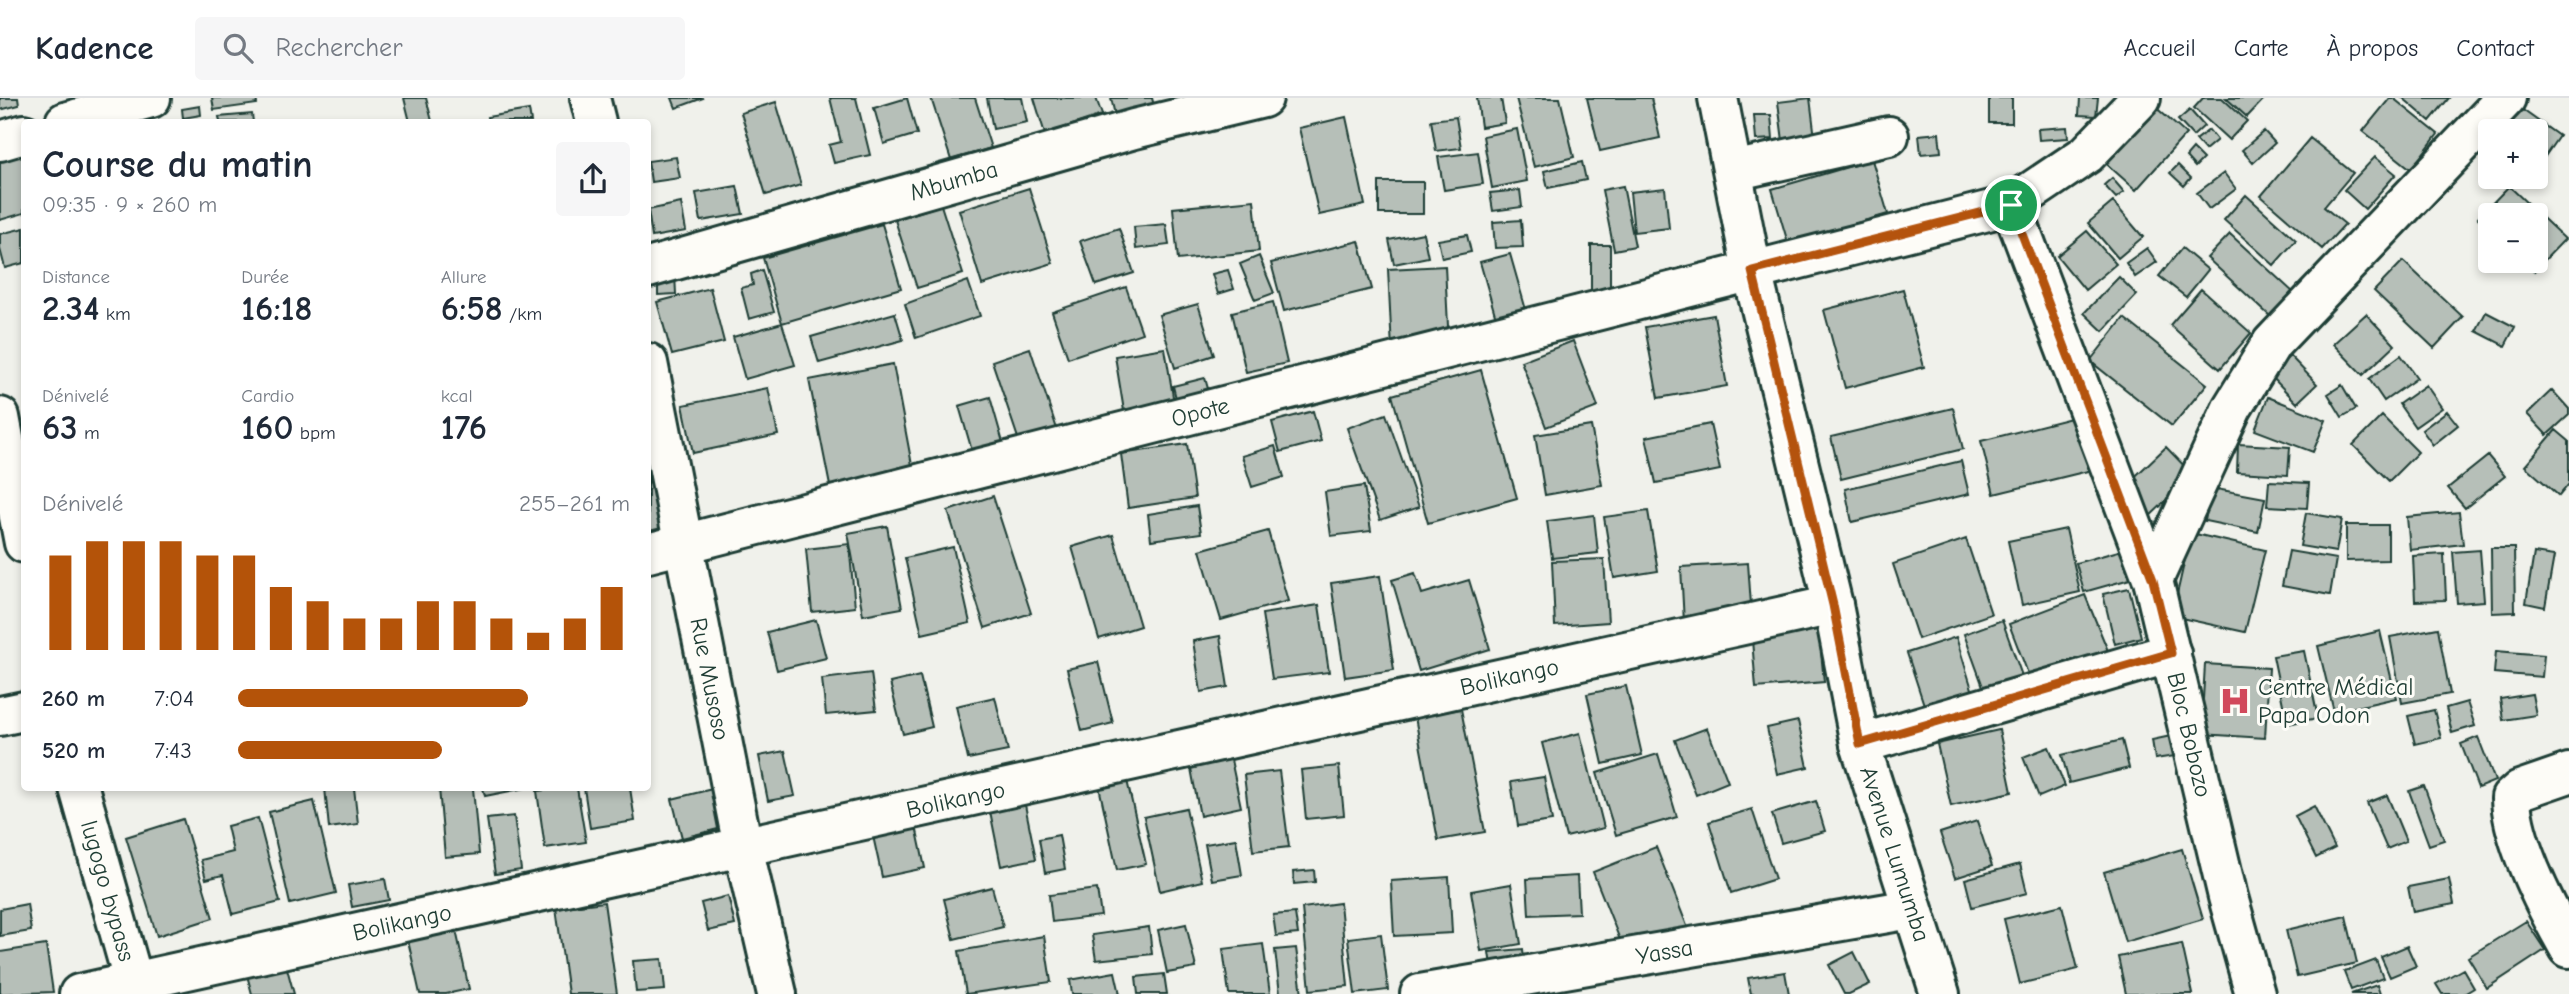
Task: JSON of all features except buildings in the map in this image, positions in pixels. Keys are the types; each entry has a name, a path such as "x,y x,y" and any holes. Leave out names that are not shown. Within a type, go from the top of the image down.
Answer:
{"street":[{"path":"76,119 151,98"},
{"path":"590,98 595,119"},
{"name":"Mbumba","path":"651,267 1134,129 1263,98"},
{"name":"Avenue Lumumba","path":"1718,98 1752,271 1833,605 1860,744 1940,994"},
{"path":"2011,205 2087,153 2141,98"},
{"path":"2153,580 2232,408 2272,343 2507,98"},
{"path":"0,141 21,135"},
{"path":"1733,171 1889,136"},
{"name":"Opote","path":"665,548 2011,205"},
{"name":"Bloc Bobozo","path":"2011,205 2153,580 2228,897 2255,994"},
{"name":"Rue Musoso","path":"651,396 665,548 743,847 777,994"},
{"path":"21,416 0,419 21,528"},
{"name":"Bolikango","path":"79,994 136,988 743,847 1833,605"},
{"path":"1860,744 2171,653"},
{"path":"0,716 21,711"},
{"path":"2569,773 2520,790 2511,798 2511,818 2547,908 2569,948"},
{"name":"lugogo bypass","path":"80,791 136,988"},
{"name":"Yassa","path":"1420,994 1911,909"}],"place":[{"name":"Centre Médical Papa Odon","path":"2235,701"}],"route":[{"path":"2011,205 2153,580 2171,653 1860,744 1833,605 1752,271 2011,205"}]}
